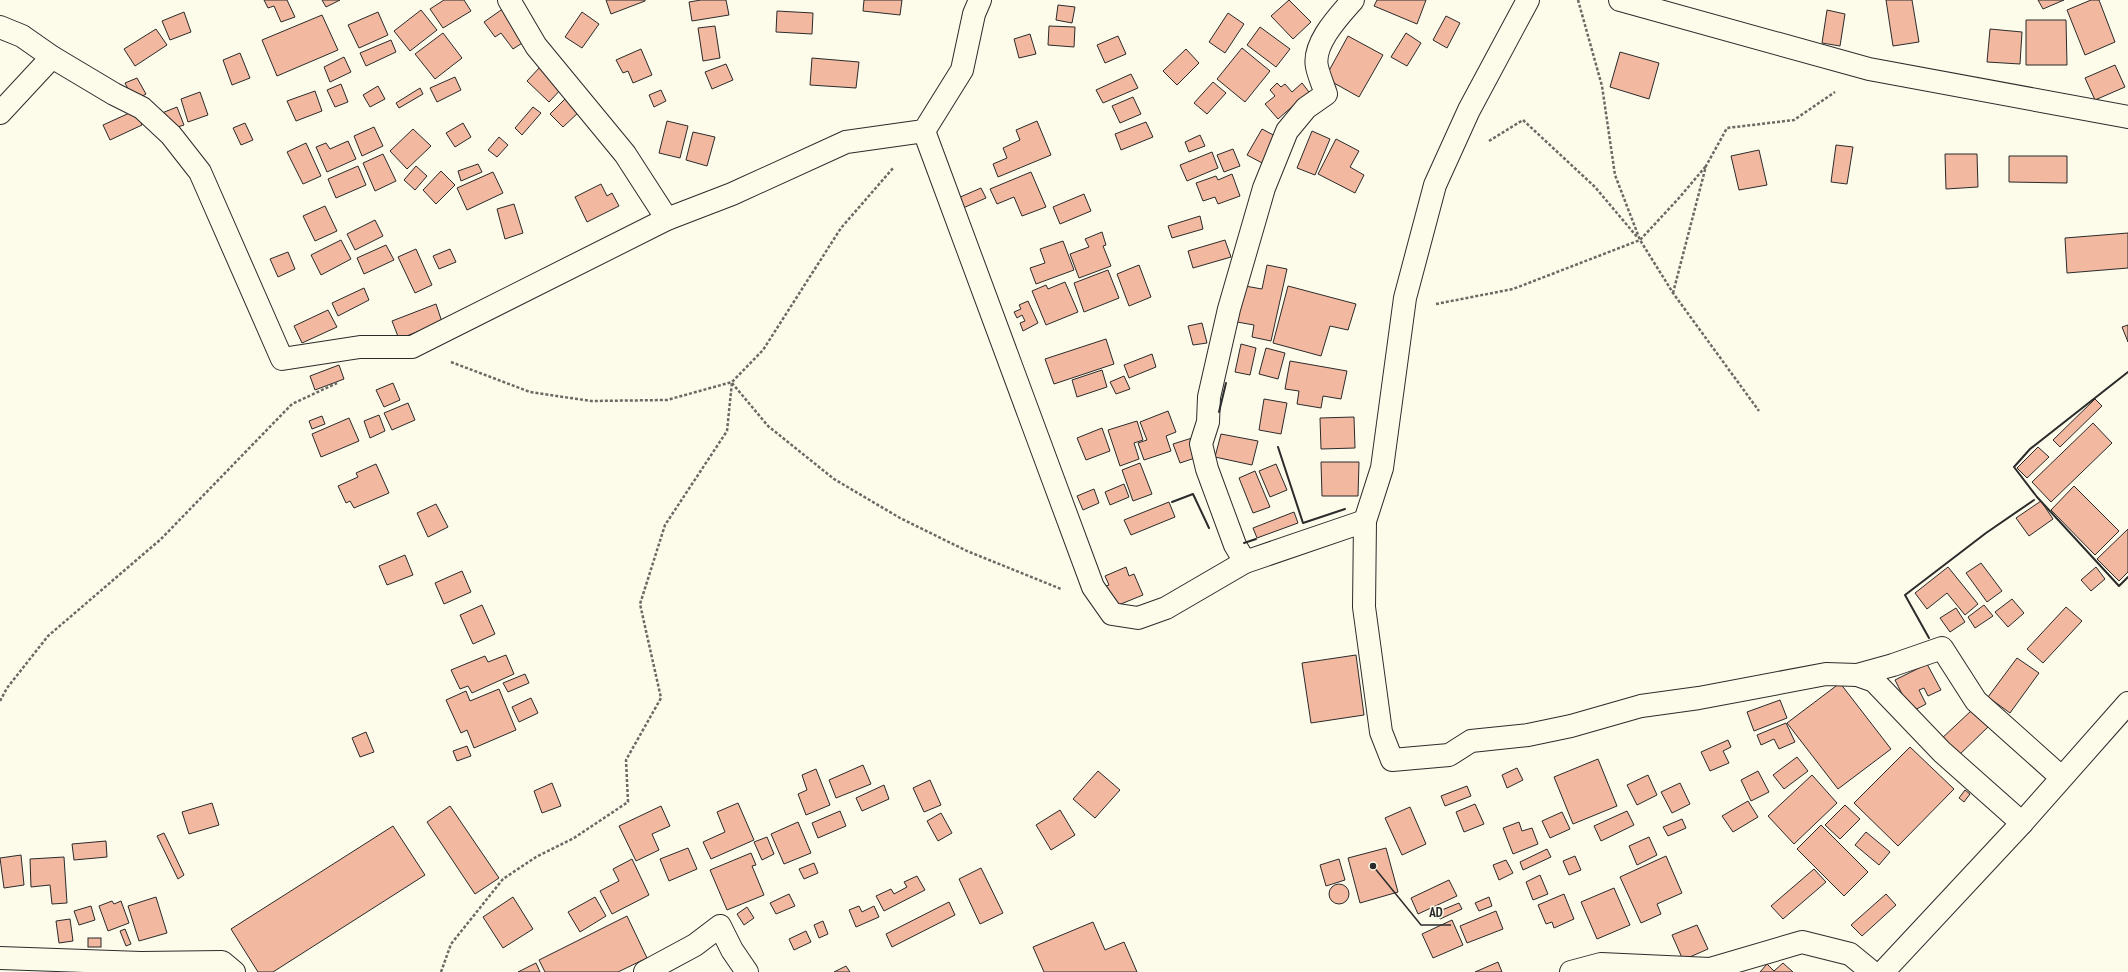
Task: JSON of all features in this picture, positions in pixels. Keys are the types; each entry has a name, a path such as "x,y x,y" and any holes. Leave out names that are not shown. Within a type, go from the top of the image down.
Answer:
{"street":[{"path":"509,0 536,46 625,154 668,219"},
{"path":"924,131 962,70 974,14 980,0"},
{"path":"1246,562 1235,545 1207,469 1201,444 1208,422 1209,397 1229,309 1264,188 1287,131 1306,108 1326,94 1316,66 1319,47 1333,24 1353,0"},
{"path":"1528,0 1469,110 1435,185 1405,298 1382,468 1365,521 1364,607 1381,732 1392,760 1449,755 1471,741 1528,735 1571,726 1642,706 1699,698 1826,674 1857,675 1893,665 1942,648 1976,701 2061,777"},
{"path":"1620,0 1869,69 2128,117"},
{"path":"0,27 22,36 52,57 114,94 142,108 171,135 200,172 282,359 360,347 412,347 668,219 732,194 846,142 924,131"},
{"path":"0,113 52,57"},
{"path":"924,131 1093,588 1112,614 1138,618 1166,608 1246,562 1365,521"},
{"path":"1857,675 1874,681 1942,752 2022,823"},
{"path":"1883,972 2022,823 2061,777 2128,703"},
{"path":"645,972 694,945 720,926 732,950 747,972"},
{"path":"1571,972 1601,964 1710,969 1802,942 1850,954 1872,972"},
{"path":"0,958 141,963 222,962 234,972"}],"path":[{"path":"1578,0 1602,86 1614,175 1640,240"},
{"path":"1404,310 1513,289 1640,240 1706,166 1727,128 1794,120 1869,69"},
{"path":"1486,143 1523,120 1595,187 1640,240 1673,293 1759,410"},
{"path":"412,347 530,392 591,401 667,400 732,382 763,350 841,228 924,131"},
{"path":"1673,293 1706,166"},
{"path":"0,700 7,688 48,636 162,538 292,404 341,381"},
{"path":"732,382 768,426 834,479 900,518 967,552 1062,589"},
{"path":"441,972 451,944 503,879 536,857 574,838 628,802 626,760 661,698 640,604 665,525 727,431 732,382"}],"building":[{"path":"264,0 287,0 295,17 281,22 274,6 268,8"},
{"path":"322,0 340,0 326,7"},
{"path":"444,0 464,0 471,11 443,28 430,9"},
{"path":"606,0 645,0 645,1 611,14"},
{"path":"701,0 726,0 729,15 692,21 689,2"},
{"path":"864,0 902,0 900,15 863,11"},
{"path":"1289,0 1311,22 1293,39 1271,16"},
{"path":"1377,0 1426,0 1417,24 1374,6"},
{"path":"1886,0 1912,0 1919,42 1893,46"},
{"path":"2038,0 2064,0 2043,9"},
{"path":"2091,0 2099,0 2115,42 2085,55 2067,10"},
{"path":"1058,5 1075,7 1072,23 1056,20"},
{"path":"504,8 527,40 513,49 501,33 495,37 484,22"},
{"path":"421,10 437,30 410,51 394,31"},
{"path":"1827,10 1845,14 1840,46 1822,43"},
{"path":"777,11 813,13 812,34 776,32"},
{"path":"184,12 191,32 170,40 162,21"},
{"path":"378,12 388,35 359,48 348,25"},
{"path":"582,12 599,24 582,48 565,37"},
{"path":"1228,13 1244,24 1225,53 1209,42"},
{"path":"322,15 338,50 277,76 262,40"},
{"path":"1446,16 1460,23 1447,48 1433,40"},
{"path":"2026,20 2066,20 2067,65 2026,65"},
{"path":"715,26 720,58 703,61 698,28"},
{"path":"1049,26 1075,27 1074,47 1048,45"},
{"path":"1260,27 1290,49 1276,67 1247,45"},
{"path":"156,29 167,45 135,66 124,49"},
{"path":"1990,29 2022,32 2020,64 1987,62"},
{"path":"443,33 462,58 435,79 415,54"},
{"path":"1406,33 1421,43 1407,66 1391,57"},
{"path":"1030,34 1036,54 1019,58 1014,39"},
{"path":"1118,36 1126,54 1105,63 1097,45"},
{"path":"1348,36 1383,55 1359,97 1325,78"},
{"path":"391,40 396,52 366,66 360,53"},
{"path":"1242,48 1270,71 1245,102 1217,79"},
{"path":"641,49 652,75 633,83 628,71 623,73 616,60"},
{"path":"1186,49 1199,63 1177,85 1163,71"},
{"path":"1620,52 1659,63 1649,99 1610,87"},
{"path":"240,53 250,78 232,85 223,60"},
{"path":"344,57 351,72 330,82 324,67"},
{"path":"812,58 859,62 856,88 810,85"},
{"path":"726,64 733,80 712,89 705,72"},
{"path":"2115,65 2125,87 2095,100 2085,78"},
{"path":"541,66 563,87 549,102 527,81"},
{"path":"1131,74 1138,88 1103,103 1096,90"},
{"path":"455,77 461,90 437,102 430,88"},
{"path":"137,78 146,94 134,101 125,83"},
{"path":"1213,82 1226,93 1207,114 1194,103"},
{"path":"1277,83 1281,87 1285,84 1292,92 1302,83 1309,92 1278,119 1265,104 1275,96 1270,90"},
{"path":"341,84 348,102 335,107 327,90"},
{"path":"378,86 385,99 370,107 363,95"},
{"path":"420,88 423,94 399,108 396,103"},
{"path":"661,90 666,101 654,107 649,95"},
{"path":"315,91 322,111 296,121 287,101"},
{"path":"200,92 208,115 188,122 181,99"},
{"path":"1133,97 1141,114 1120,123 1112,106"},
{"path":"566,98 580,111 563,127 550,114"},
{"path":"177,107 184,125 168,130 162,113"},
{"path":"533,107 541,113 522,135 515,128"},
{"path":"136,110 142,125 110,140 103,125"},
{"path":"667,121 688,126 680,158 659,153"},
{"path":"1037,121 1051,155 998,177 993,164 1007,158 1003,148 1020,140 1016,130"},
{"path":"1146,122 1153,137 1121,150 1115,134"},
{"path":"245,123 253,140 241,145 233,128"},
{"path":"463,123 471,137 455,147 446,133"},
{"path":"374,127 383,146 362,156 354,136"},
{"path":"413,129 431,146 407,169 390,151"},
{"path":"1262,129 1279,138 1264,164 1247,155"},
{"path":"1312,131 1330,139 1315,175 1297,168"},
{"path":"693,132 715,137 707,166 686,160"},
{"path":"1200,135 1205,146 1189,152 1185,142"},
{"path":"499,137 508,145 497,157 488,150"},
{"path":"1336,139 1359,151 1350,167 1364,175 1355,193 1318,174"},
{"path":"348,141 356,159 327,172 316,147 326,143 330,149"},
{"path":"306,143 321,176 303,184 287,152"},
{"path":"1836,145 1853,147 1847,184 1831,182"},
{"path":"1233,149 1240,166 1224,172 1217,155"},
{"path":"1759,150 1767,185 1739,190 1731,156"},
{"path":"1212,152 1218,168 1187,181 1180,165"},
{"path":"383,154 396,181 375,191 363,163"},
{"path":"1945,154 1977,154 1978,187 1946,189"},
{"path":"2009,156 2067,156 2067,183 2009,182"},
{"path":"478,164 482,172 461,181 458,171"},
{"path":"358,166 366,185 336,198 328,179"},
{"path":"416,166 427,176 415,190 404,180"},
{"path":"441,171 455,185 436,204 423,190"},
{"path":"493,172 503,193 467,210 457,188"},
{"path":"1031,172 1046,207 1022,216 1014,197 997,204 990,189"},
{"path":"1232,174 1240,196 1218,204 1215,197 1203,201 1196,183 1216,176 1218,180"},
{"path":"601,184 607,196 612,193 619,206 587,222 575,197"},
{"path":"981,188 986,198 963,208 958,198"},
{"path":"1084,194 1091,211 1060,224 1053,207"},
{"path":"514,204 523,233 505,239 497,209"},
{"path":"325,206 337,231 315,241 303,216"},
{"path":"1200,216 1203,229 1172,238 1168,226"},
{"path":"375,220 383,236 355,250 347,234"},
{"path":"1102,232 1106,245 1103,246 1111,266 1079,278 1070,254 1089,247 1085,239"},
{"path":"2128,233 2128,268 2067,273 2065,238"},
{"path":"341,240 351,259 321,275 311,255"},
{"path":"1225,240 1231,257 1193,268 1188,251"},
{"path":"1063,241 1074,270 1036,284 1030,268 1045,263 1040,249"},
{"path":"386,245 394,260 364,274 357,258"},
{"path":"416,249 432,285 415,293 398,257"},
{"path":"450,249 456,262 439,269 433,256"},
{"path":"288,252 295,269 278,277 270,259"},
{"path":"1139,265 1151,297 1129,306 1117,274"},
{"path":"1267,265 1287,269 1271,341 1252,337 1254,325 1237,322 1245,286 1262,289"},
{"path":"1108,270 1119,298 1084,312 1074,283"},
{"path":"1065,282 1078,312 1046,325 1032,291 1046,285 1048,289"},
{"path":"1288,286 1356,304 1348,330 1330,326 1321,356 1273,343"},
{"path":"364,288 369,300 338,316 332,303"},
{"path":"1028,301 1038,323 1023,331 1020,323 1025,321 1022,315 1017,318 1014,312 1021,309 1019,305"},
{"path":"436,304 442,322 399,339 392,321"},
{"path":"328,310 337,327 302,343 294,326"},
{"path":"1202,323 1207,343 1193,345 1188,326"},
{"path":"2128,325 2128,342 2122,327"},
{"path":"1106,339 1114,364 1054,384 1045,359"},
{"path":"1241,344 1256,348 1250,375 1235,372"},
{"path":"1266,348 1285,353 1278,379 1259,374"},
{"path":"1152,354 1156,367 1129,378 1124,365"},
{"path":"1290,361 1347,371 1341,399 1323,396 1321,408 1297,404 1299,391 1285,389"},
{"path":"339,365 344,379 315,390 310,376"},
{"path":"1102,370 1107,387 1077,397 1072,380"},
{"path":"1124,376 1130,389 1116,394 1110,382"},
{"path":"393,383 400,400 384,407 376,390"},
{"path":"1264,399 1287,403 1281,434 1259,430"},
{"path":"2095,399 2102,406 2060,447 2053,440"},
{"path":"408,403 415,420 392,430 384,413"},
{"path":"1168,411 1176,432 1166,436 1171,451 1144,460 1138,443 1147,440 1140,422"},
{"path":"379,415 385,431 370,438 364,421"},
{"path":"322,416 325,424 312,429 309,421"},
{"path":"1354,417 1355,448 1321,449 1320,418"},
{"path":"349,418 359,441 321,457 312,434"},
{"path":"1137,421 1143,440 1134,443 1139,459 1120,466 1108,430"},
{"path":"2093,423 2112,443 2051,502 2032,482"},
{"path":"1102,428 1110,451 1086,460 1077,438"},
{"path":"1221,434 1258,441 1252,465 1215,457"},
{"path":"1192,438 1198,457 1180,463 1173,444"},
{"path":"2038,447 2049,457 2027,478 2017,468"},
{"path":"1321,462 1359,462 1358,496 1322,496"},
{"path":"1140,463 1152,494 1133,501 1122,470"},
{"path":"376,464 389,493 354,508 350,501 346,503 338,486 358,477 356,473"},
{"path":"1276,464 1287,490 1270,497 1259,471"},
{"path":"1255,471 1270,507 1253,513 1239,478"},
{"path":"1124,484 1129,497 1110,505 1105,492"},
{"path":"2074,486 2119,531 2095,555 2051,510"},
{"path":"1094,489 1099,503 1083,510 1077,496"},
{"path":"2041,501 2053,519 2029,536 2016,518"},
{"path":"1169,502 1175,517 1131,535 1124,520"},
{"path":"436,504 448,527 428,537 417,513"},
{"path":"1294,512 1298,523 1257,538 1253,528"},
{"path":"2128,529 2128,572 2119,581 2097,559"},
{"path":"405,555 413,575 387,585 379,566"},
{"path":"1981,563 2002,591 1987,602 1966,573"},
{"path":"1126,567 1129,576 1134,574 1143,595 1111,608 1103,587 1109,585 1105,576"},
{"path":"1948,567 1978,604 1965,615 1947,593 1927,609 1915,593"},
{"path":"2096,567 2105,579 2091,591 2081,580"},
{"path":"462,571 471,592 444,604 435,583"},
{"path":"2012,599 2024,613 2008,627 1995,612"},
{"path":"482,605 495,634 473,644 460,615"},
{"path":"1984,605 1993,616 1975,628 1968,617"},
{"path":"2066,607 2082,621 2043,663 2027,649"},
{"path":"1956,608 1965,622 1950,632 1940,618"},
{"path":"506,655 514,674 472,693 468,686 460,689 451,670 485,656 488,662"},
{"path":"1356,655 1364,715 1311,723 1302,663"},
{"path":"2017,658 2039,673 2010,713 1988,697"},
{"path":"1927,664 1941,690 1928,696 1924,688 1919,690 1926,704 1911,712 1895,680"},
{"path":"525,674 529,683 508,692 503,683"},
{"path":"1840,683 1891,749 1838,789 1787,723"},
{"path":"499,689 516,730 474,748 467,730 461,733 446,700 466,691 470,701"},
{"path":"531,698 538,713 519,722 512,707"},
{"path":"1780,700 1787,718 1754,731 1747,712"},
{"path":"1972,710 1988,727 1957,757 1940,740"},
{"path":"1786,723 1795,742 1779,749 1774,739 1761,745 1757,735"},
{"path":"366,732 374,752 360,757 352,738"},
{"path":"1728,740 1731,747 1723,751 1729,763 1710,771 1701,752"},
{"path":"467,746 471,756 457,761 453,751"},
{"path":"1910,747 1954,789 1898,846 1854,803"},
{"path":"1797,757 1808,771 1784,789 1773,775"},
{"path":"1598,759 1617,806 1573,824 1554,777"},
{"path":"863,765 871,784 836,798 829,780"},
{"path":"1517,768 1523,780 1507,788 1502,775"},
{"path":"816,769 830,805 806,815 798,794 807,790 802,775"},
{"path":"1098,771 1120,790 1095,818 1073,799"},
{"path":"1758,771 1769,792 1751,801 1741,780"},
{"path":"1648,775 1657,795 1637,805 1627,785"},
{"path":"1812,775 1837,803 1794,844 1768,816"},
{"path":"930,780 941,805 924,812 913,788"},
{"path":"552,783 561,806 542,813 534,791"},
{"path":"1680,783 1690,804 1672,813 1661,792"},
{"path":"884,785 889,799 862,811 856,798"},
{"path":"1467,786 1471,796 1445,806 1441,796"},
{"path":"1965,790 1970,794 1964,802 1959,798"},
{"path":"1748,801 1758,817 1733,832 1722,816"},
{"path":"212,803 219,825 189,834 182,812"},
{"path":"738,803 754,840 711,859 703,842 725,832 717,812"},
{"path":"1475,804 1484,824 1464,832 1456,812"},
{"path":"1845,805 1860,819 1840,839 1825,825"},
{"path":"450,806 499,878 475,894 427,822"},
{"path":"661,806 670,826 652,834 659,850 636,861 619,826"},
{"path":"1410,807 1426,844 1402,855 1385,818"},
{"path":"1060,810 1075,835 1051,850 1036,825"},
{"path":"840,811 846,826 818,838 812,823"},
{"path":"1627,811 1634,825 1601,841 1594,826"},
{"path":"1562,812 1570,829 1550,838 1542,821"},
{"path":"941,813 952,833 938,841 927,821"},
{"path":"1682,819 1686,828 1668,836 1663,827"},
{"path":"798,822 811,853 784,864 771,834"},
{"path":"1519,822 1522,831 1532,828 1538,844 1513,854 1503,828"},
{"path":"1821,825 1868,872 1844,896 1797,849"},
{"path":"393,826 425,875 273,972 258,972 231,929"},
{"path":"1866,832 1890,852 1879,865 1855,845"},
{"path":"164,833 184,875 178,879 157,836"},
{"path":"767,837 774,854 762,860 754,842"},
{"path":"1649,837 1657,855 1637,865 1629,846"},
{"path":"106,841 107,857 74,860 72,844"},
{"path":"688,848 697,869 669,881 660,859"},
{"path":"1386,848 1398,892 1360,903 1348,858"},
{"path":"1547,849 1551,857 1523,870 1520,862"},
{"path":"751,853 756,865 752,866 764,895 727,910 710,870"},
{"path":"21,855 24,885 4,888 0,858"},
{"path":"1575,856 1581,870 1569,875 1563,861"},
{"path":"1666,856 1682,893 1657,904 1661,914 1641,923 1620,877"},
{"path":"64,857 67,903 52,904 50,885 31,887 30,859"},
{"path":"632,859 649,895 612,914 600,891 619,881 613,869"},
{"path":"1339,859 1345,880 1326,886 1320,865"},
{"path":"1506,860 1513,873 1499,880 1493,865"},
{"path":"814,863 818,873 804,879 799,869"},
{"path":"981,868 1003,913 980,924 959,879"},
{"path":"1814,869 1826,882 1783,919 1771,906"},
{"path":"1540,875 1548,894 1533,900 1526,882"},
{"path":"917,876 925,890 884,911 876,896 891,889 894,894 907,887 904,882"},
{"path":"1449,880 1457,896 1418,914 1411,898"},
{"path":"1339,884 1346,887 1349,894 1346,901 1339,904 1332,901 1329,894 1332,887"},
{"path":"1614,888 1630,925 1597,939 1581,902"},
{"path":"789,894 795,906 776,914 770,903"},
{"path":"1564,894 1574,919 1554,928 1552,922 1546,924 1538,905"},
{"path":"1886,894 1896,905 1862,936 1851,925"},
{"path":"156,897 167,933 139,941 128,906"},
{"path":"513,897 533,929 503,948 483,917"},
{"path":"595,897 606,916 580,932 568,912"},
{"path":"1489,897 1492,906 1479,911 1475,903"},
{"path":"112,901 114,904 121,901 129,923 108,931 99,906"},
{"path":"949,902 955,915 892,947 886,934"},
{"path":"1459,903 1462,909 1440,919 1437,912"},
{"path":"91,906 95,920 79,925 74,911"},
{"path":"859,906 862,912 874,906 879,917 856,927 849,910"},
{"path":"747,907 754,918 744,925 737,914"},
{"path":"1496,911 1503,929 1467,943 1460,926"},
{"path":"627,916 647,958 618,972 545,972 539,960"},
{"path":"70,919 73,941 59,943 56,921"},
{"path":"1452,920 1463,945 1433,958 1422,934"},
{"path":"823,921 828,934 819,938 814,925"},
{"path":"1093,922 1105,950 1124,942 1137,972 1044,972 1033,947"},
{"path":"1697,925 1708,949 1683,960 1672,935"},
{"path":"125,929 131,944 126,946 120,931"},
{"path":"806,931 811,942 794,950 789,939"},
{"path":"88,938 101,938 101,947 88,947"},
{"path":"1498,962 1502,972 1475,972"},
{"path":"536,963 540,972 518,972"},
{"path":"1783,963 1793,972 1760,972 1767,964 1774,971"},
{"path":"846,966 850,972 834,972"}],"wall":[{"path":"2128,372 2030,449 2014,467 2037,497 2119,586 2128,577"},
{"path":"1219,412 1226,383"},
{"path":"1278,447 1303,523 1345,509"},
{"path":"1172,502 1193,494 1209,528"},
{"path":"1929,638 1905,595 1986,533 2034,500"},
{"path":"1244,543 1256,539"}],"place":[{"name":"AD","path":"1373,866"}]}
